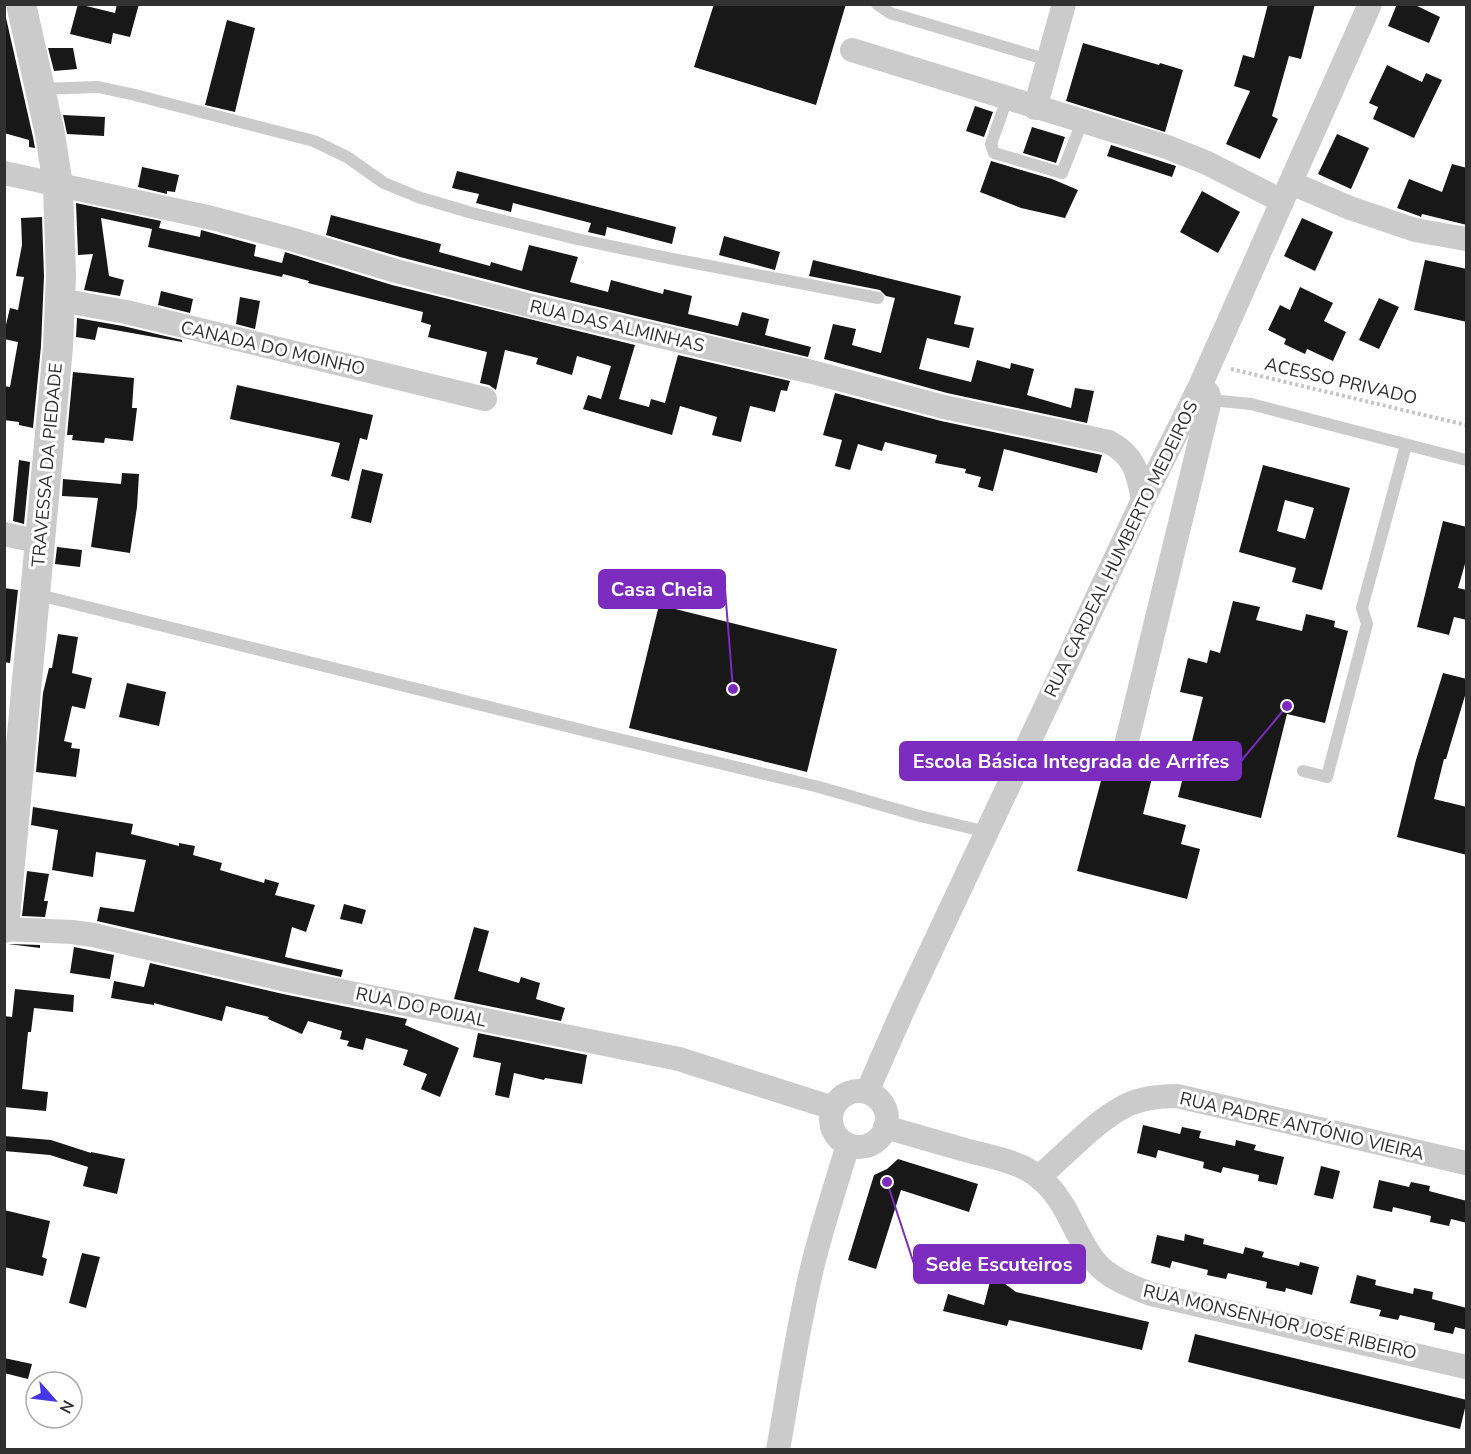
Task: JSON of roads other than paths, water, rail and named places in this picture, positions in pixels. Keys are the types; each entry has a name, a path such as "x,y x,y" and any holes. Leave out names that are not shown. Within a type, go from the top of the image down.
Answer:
{"street":[{"name":"TRAVESSA DA PIEDADE","path":"4,928 58,347 60,300 58,185 50,134 21,4"},
{"path":"1035,108 1064,4"},
{"name":"RUA CARDEAL HUMBERTO MEDEIROS","path":"867,1092 903,1010 1168,447 1205,393 1210,364 1370,4"},
{"path":"852,50 1167,147 1287,192 1350,208 1415,230 1467,239"},
{"name":"RUA DAS ALMINHAS","path":"4,173 212,218 407,274 812,372 944,407 1109,442 1132,460 1139,475 1143,500"},
{"name":"CANADA DO MOINHO","path":"60,300 126,312 485,399"},
{"path":"1126,745 1197,451 1205,393"},
{"path":"1168,447 1197,451"},
{"path":"4,534 40,542"},
{"name":"RUA DO POIJAL","path":"4,928 93,935 286,980 679,1059 833,1108"},
{"path":"851,1092 867,1092 877,1097 884,1106 885,1127 880,1137 871,1144 860,1147 848,1145 839,1139 833,1130 831,1119 833,1108 844,1095 851,1092"},
{"name":"RUA PADRE ANTÓNIO VIEIRA","path":"1039,1177 1106,1119 1128,1105 1155,1097 1177,1096 1467,1163"},
{"path":"885,1127 1012,1162 1039,1177"},
{"path":"778,1449 813,1264 826,1213 848,1145"},
{"name":"RUA MONSENHOR JOSÉ RIBEIRO","path":"1039,1177 1064,1204 1093,1259 1106,1272 1124,1284 1151,1294 1467,1367"}],"lane":[{"path":"877,4 891,13 1048,60"},
{"path":"39,89 98,87 131,94 314,141 346,157 384,183 418,197 472,213 620,248 878,298"},
{"path":"1007,99 992,144 994,153 1062,173 1082,122"},
{"path":"1205,393 1467,460"},
{"path":"1303,771 1327,777 1367,624 1362,608 1406,445"},
{"path":"35,594 819,787 916,815 987,832"}],"place":[{"name":"Casa Cheia","path":"733,689"},
{"name":"Escola Básica Integrada de Arrifes","path":"1287,706"},
{"name":"Sede Escuteiros","path":"887,1182"}]}
